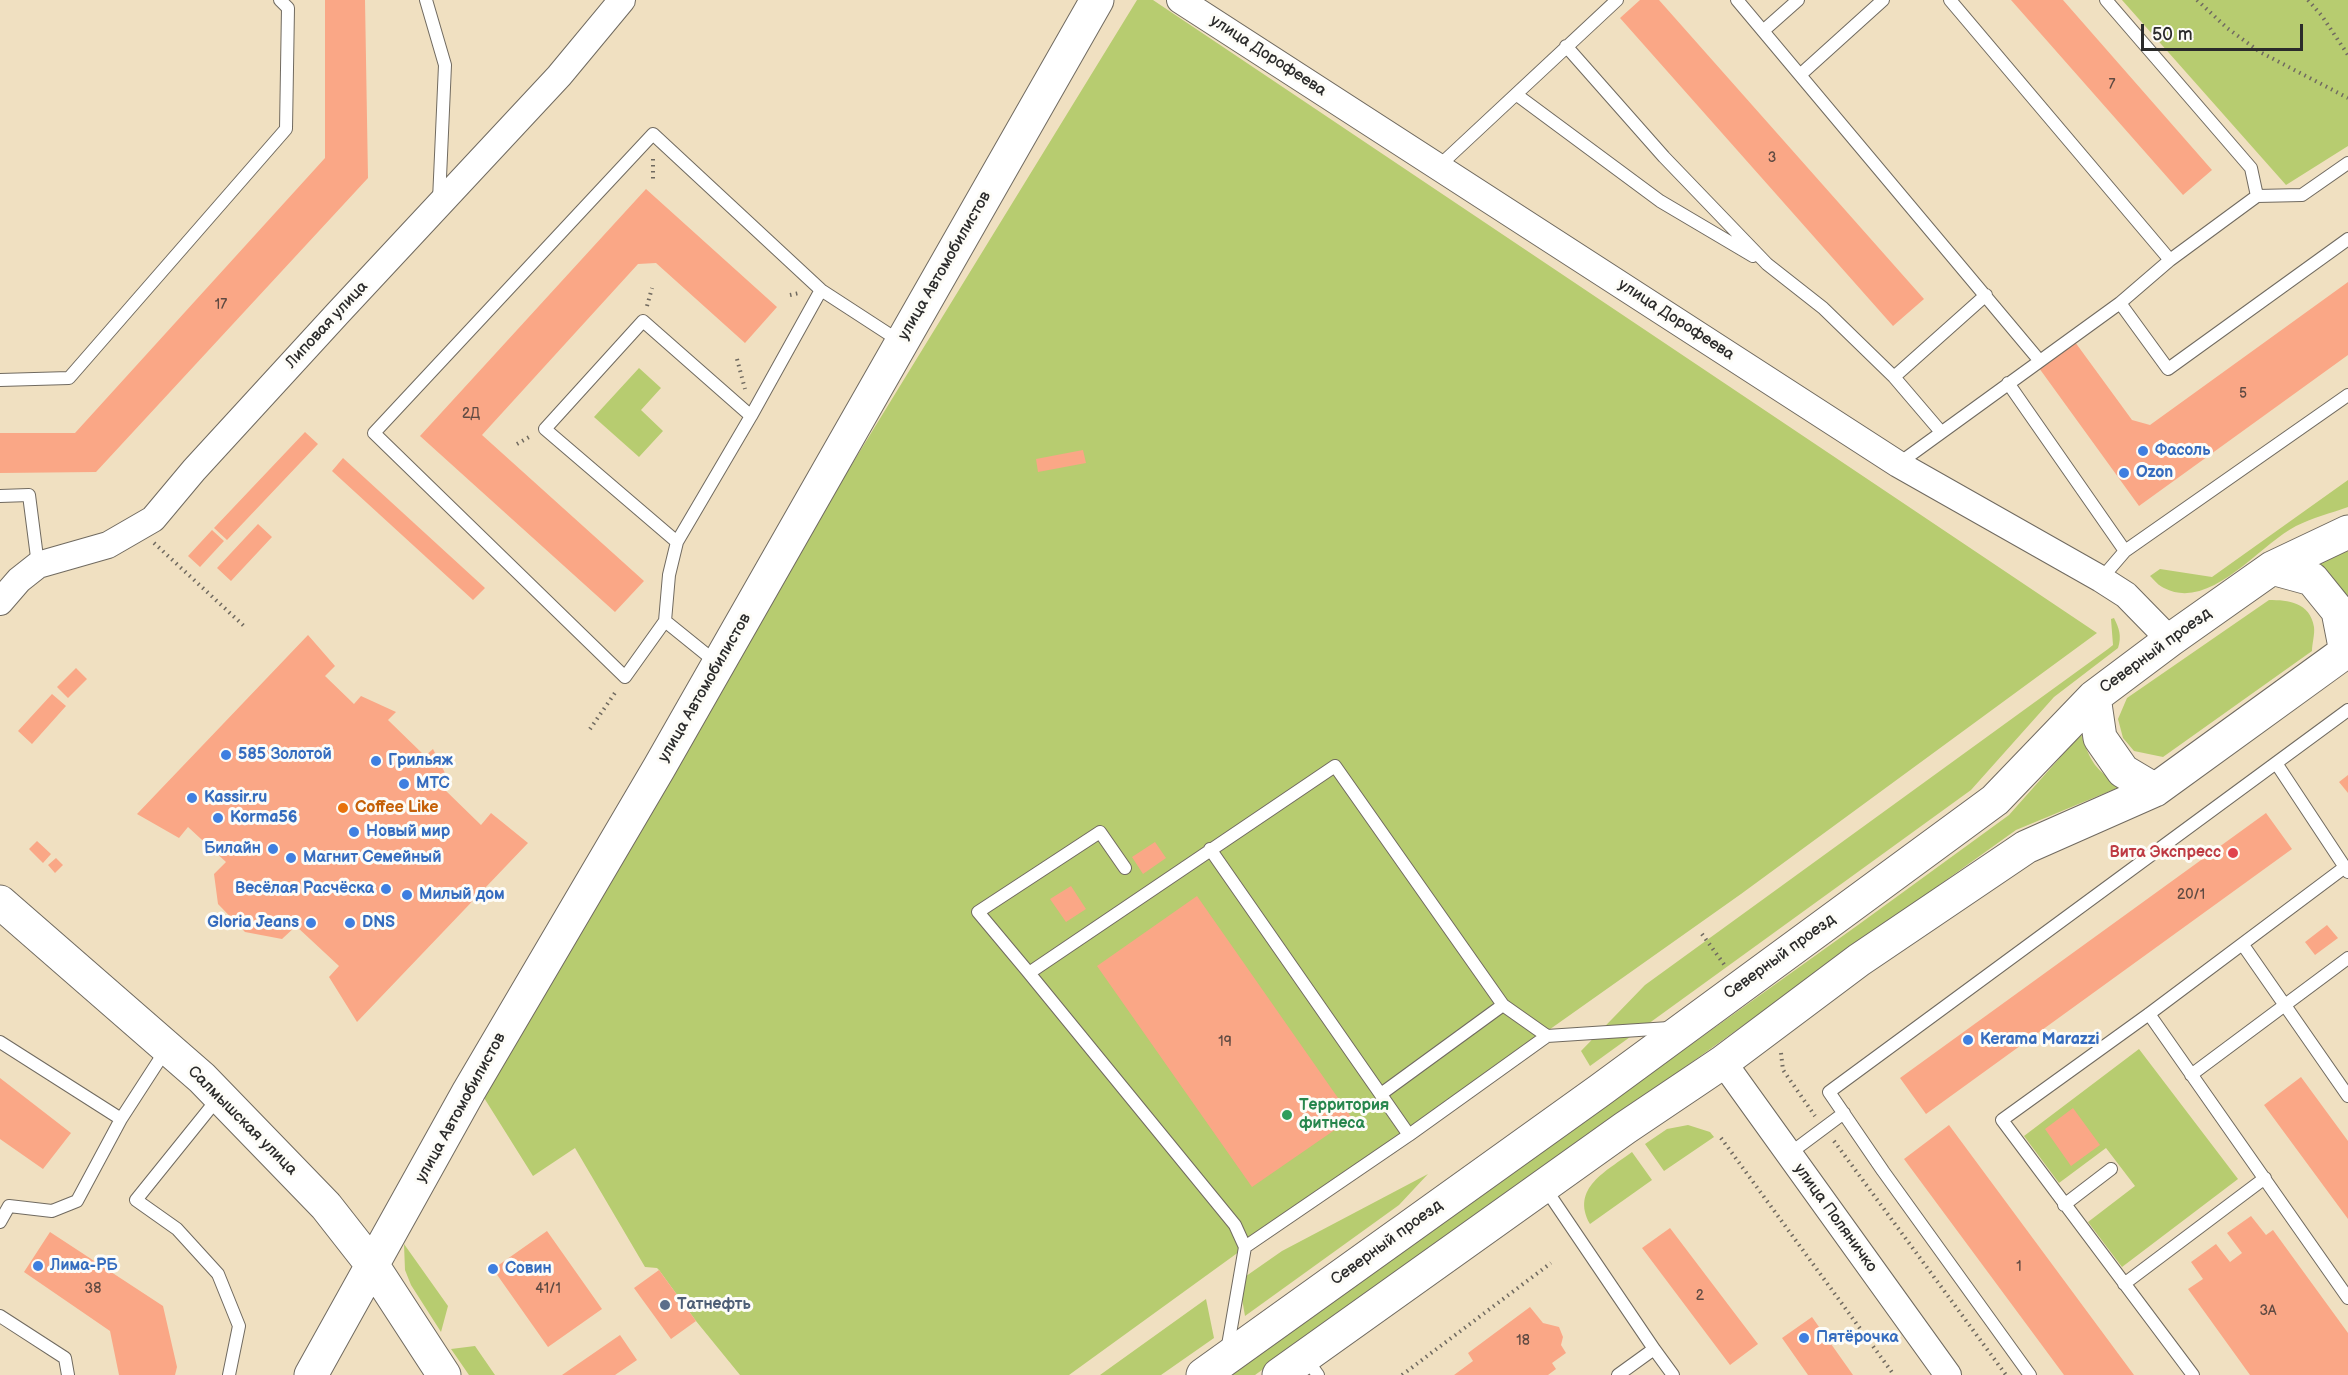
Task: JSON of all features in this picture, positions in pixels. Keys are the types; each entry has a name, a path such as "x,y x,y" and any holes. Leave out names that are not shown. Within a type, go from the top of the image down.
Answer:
{"main road":[{"name":"улица Автомобилистов","path":"311,1375 469,1091 718,664 1097,0"},
{"name":"Северный проезд","path":"1214,1367 1685,1028 1995,800 2094,697 2170,640 2272,568 2348,532"},
{"path":"1279,1375 1311,1365 1544,1186 1723,1062 1859,960 2026,847 2156,790 2347,652 2338,611 2312,579 2272,568"},
{"path":"2094,697 2100,738 2123,771 2156,790"},
{"name":"Салмышская улица","path":"3,912 167,1047 326,1206 373,1266 444,1375"}],"street":[{"name":"Липовая улица","path":"0,602 19,580 38,566 108,545 153,519 194,470 559,76 622,0"},
{"name":"улица Дорофеева","path":"1180,0 1898,464 2126,595 2170,640"},
{"name":"улица Поляничко","path":"1723,1062 1948,1375"}],"lane":[{"path":"0,380 69,378 286,129 288,8 280,0"},
{"path":"426,0 445,65 439,203"},
{"path":"1439,166 1617,0"},
{"path":"1737,0 2040,360"},
{"path":"1763,31 1798,0"},
{"path":"1800,75 1883,0"},
{"path":"1950,0 2170,260"},
{"path":"2106,0 2251,168 2257,196"},
{"path":"1566,46 1664,157 1767,264"},
{"path":"1517,95 1660,201 1767,264 1823,308 1894,377 1941,432"},
{"path":"821,290 752,416 677,542 669,575 665,621 625,677 374,433 653,134 821,290 902,343"},
{"path":"1898,464 2120,303 2170,260 2257,196 2302,195 2348,163"},
{"path":"2120,303 2168,369 2348,239"},
{"path":"1894,377 1986,295"},
{"path":"677,542 545,429 643,321 752,416"},
{"path":"2008,383 2125,551"},
{"path":"2101,579 2125,551 2348,395"},
{"path":"0,496 28,495 38,566"},
{"path":"665,621 718,664"},
{"path":"2030,1375 1829,1092 2348,710"},
{"path":"2193,1375 2002,1120 2346,870 2276,763"},
{"path":"1029,973 1335,766 1503,1005 1547,1036"},
{"path":"1125,868 1100,832 978,912 1235,1225 1245,1247 1214,1367"},
{"path":"1210,849 1409,1134"},
{"path":"2243,945 2348,1096"},
{"path":"2191,1075 2348,958"},
{"path":"1381,1094 1503,1005"},
{"path":"2149,1014 2348,1298"},
{"path":"1245,1247 1547,1036 1685,1028"},
{"path":"1,1046 121,1119"},
{"path":"0,1222 5,1203 52,1211 77,1201 121,1119 167,1047"},
{"path":"219,1097 135,1200 177,1229 218,1274 239,1326 229,1375"},
{"path":"1789,1154 1844,1113"},
{"path":"2064,1205 2111,1169"},
{"path":"2124,1284 2265,1178"},
{"path":"1544,1186 1673,1375"},
{"path":"0,1316 65,1358 68,1375"},
{"path":"1618,1375 1654,1349"}],"path":[{"path":"2196,0 2227,28 2260,52 2348,98"},
{"path":"2308,0 2322,15 2348,55"},
{"path":"163,551 244,626"},
{"path":"590,729 625,677"},
{"path":"1702,934 1732,975"},
{"path":"1781,1050 1783,1070 2006,1375"},
{"path":"1721,1138 1894,1375"},
{"path":"1402,1375 1551,1263"}],"green space":[{"path":"1137,0 1153,0 2097,633 1741,894 1392,1141 1069,1375 740,1375 696,1321 659,1270 645,1267 575,1148 533,1176 481,1093 798,552"},
{"path":"2122,0 2348,0 2348,146 2286,185"},
{"path":"639,368 661,388 641,410 663,431 639,457 594,417"},
{"path":"2348,480 2348,507 2296,526 2216,584 2199,591 2181,593 2162,587 2150,576 2160,569 2212,577"},
{"path":"2348,551 2348,602 2314,565"},
{"path":"2269,600 2291,602 2308,612 2314,627 2312,651 2163,757 2134,751 2123,738 2118,719 2127,698"},
{"path":"2114,618 2119,632 2118,648 2054,697 1971,790 1590,1066 1581,1051 1645,985 2108,649 2113,645 2111,619"},
{"path":"2081,734 2095,765 2122,786 2016,830 1255,1375 1230,1375 2009,815"},
{"path":"2139,1049 2238,1179 2122,1267 2088,1222 2135,1186 2106,1148 2059,1183 2024,1136"},
{"path":"1688,1125 1710,1132 1714,1137 1664,1171 1645,1144 1667,1129"},
{"path":"1632,1152 1652,1180 1590,1224 1585,1211 1588,1190 1602,1174"},
{"path":"1428,1174 1399,1205 1245,1316 1239,1281 1282,1251"},
{"path":"404,1244 448,1306 441,1332 411,1285 405,1270"},
{"path":"1206,1299 1214,1338 1161,1375 1100,1375"},
{"path":"475,1346 495,1375 469,1375 451,1349"}],"building":[{"path":"325,0 365,0 368,178 96,472 0,473 0,433 75,433 325,158"},
{"path":"1640,0 1659,0 1924,299 1893,326 1620,18"},
{"path":"2011,0 2063,0 2212,170 2183,195"},
{"path":"646,189 777,307 745,343 656,263 638,264 482,435 644,581 615,612 420,436"},
{"path":"2348,282 2348,355 2139,506 2039,368 2075,342 2132,420 2150,425"},
{"path":"305,432 318,444 227,540 214,528"},
{"path":"1083,450 1086,463 1038,472 1036,459"},
{"path":"343,458 485,588 473,600 332,471"},
{"path":"258,524 272,537 231,581 217,568"},
{"path":"212,530 224,541 200,567 188,556"},
{"name":"Новый мир","path":"308,635 335,666 325,676 354,704 361,696 396,712 388,720 425,756 433,749 449,781 443,788 481,825 491,813 528,843 357,1022 329,977 339,966 296,926 282,939 245,932 218,904 214,874 226,862 188,827 179,838 137,814"},
{"path":"76,668 87,679 68,698 57,687"},
{"path":"52,694 66,706 32,744 18,731"},
{"path":"2348,775 2348,793 2339,782"},
{"path":"2266,813 2292,849 1926,1114 1900,1078"},
{"path":"37,841 51,854 43,863 29,849"},
{"path":"1155,842 1166,858 1143,874 1132,857"},
{"path":"56,858 63,865 55,873 48,865"},
{"path":"1071,886 1086,909 1066,922 1050,899"},
{"path":"1197,896 1352,1118 1252,1187 1097,966"},
{"path":"2327,925 2338,938 2315,955 2305,942"},
{"path":"2301,1077 2348,1141 2348,1219 2264,1105"},
{"path":"0,1078 71,1133 43,1169 0,1139"},
{"path":"2073,1108 2100,1145 2071,1166 2045,1129"},
{"path":"1949,1125 2134,1375 2064,1375 1904,1159"},
{"path":"2251,1216 2266,1235 2273,1230 2348,1333 2348,1375 2250,1375 2188,1289 2203,1279 2191,1262 2216,1244 2230,1262 2242,1253 2227,1233"},
{"path":"1670,1228 1758,1344 1730,1365 1642,1248"},
{"path":"547,1231 602,1309 548,1347 493,1269"},
{"path":"50,1232 163,1306 177,1367 175,1375 119,1375 110,1331 24,1272"},
{"name":"Татнефть","path":"659,1270 696,1321 671,1339 634,1288"},
{"path":"1530,1307 1543,1323 1559,1327 1563,1337 1561,1345 1566,1353 1552,1363 1556,1369 1548,1375 1454,1375 1473,1361 1468,1353"},
{"path":"1812,1317 1853,1375 1808,1375 1782,1338"},
{"path":"620,1335 637,1360 615,1375 562,1375"}],"place":[{"name":"Фасоль","path":"2143,451"},
{"name":"Ozon","path":"2124,473"},
{"name":"585 Золотой","path":"226,755"},
{"name":"Грильяж","path":"376,761"},
{"name":"МТС","path":"404,784"},
{"name":"Kassir.ru","path":"192,798"},
{"name":"Coffee Like","path":"343,808"},
{"name":"Korma56","path":"218,818"},
{"name":"Новый мир","path":"354,832"},
{"name":"Билайн","path":"273,849"},
{"name":"Вита Экспресс","path":"2233,853"},
{"name":"Магнит Семейный","path":"291,858"},
{"name":"Весёлая Расчёска","path":"386,889"},
{"name":"Милый дом","path":"407,895"},
{"name":"Gloria Jeans","path":"311,923"},
{"name":"DNS","path":"350,923"},
{"name":"Kerama Marazzi","path":"1968,1040"},
{"name":"Территория фитнеса","path":"1287,1115"},
{"name":"Лима-РБ","path":"38,1266"},
{"name":"Совин","path":"493,1269"},
{"name":"Татнефть","path":"665,1305"},
{"name":"Пятёрочка","path":"1804,1338"}]}
